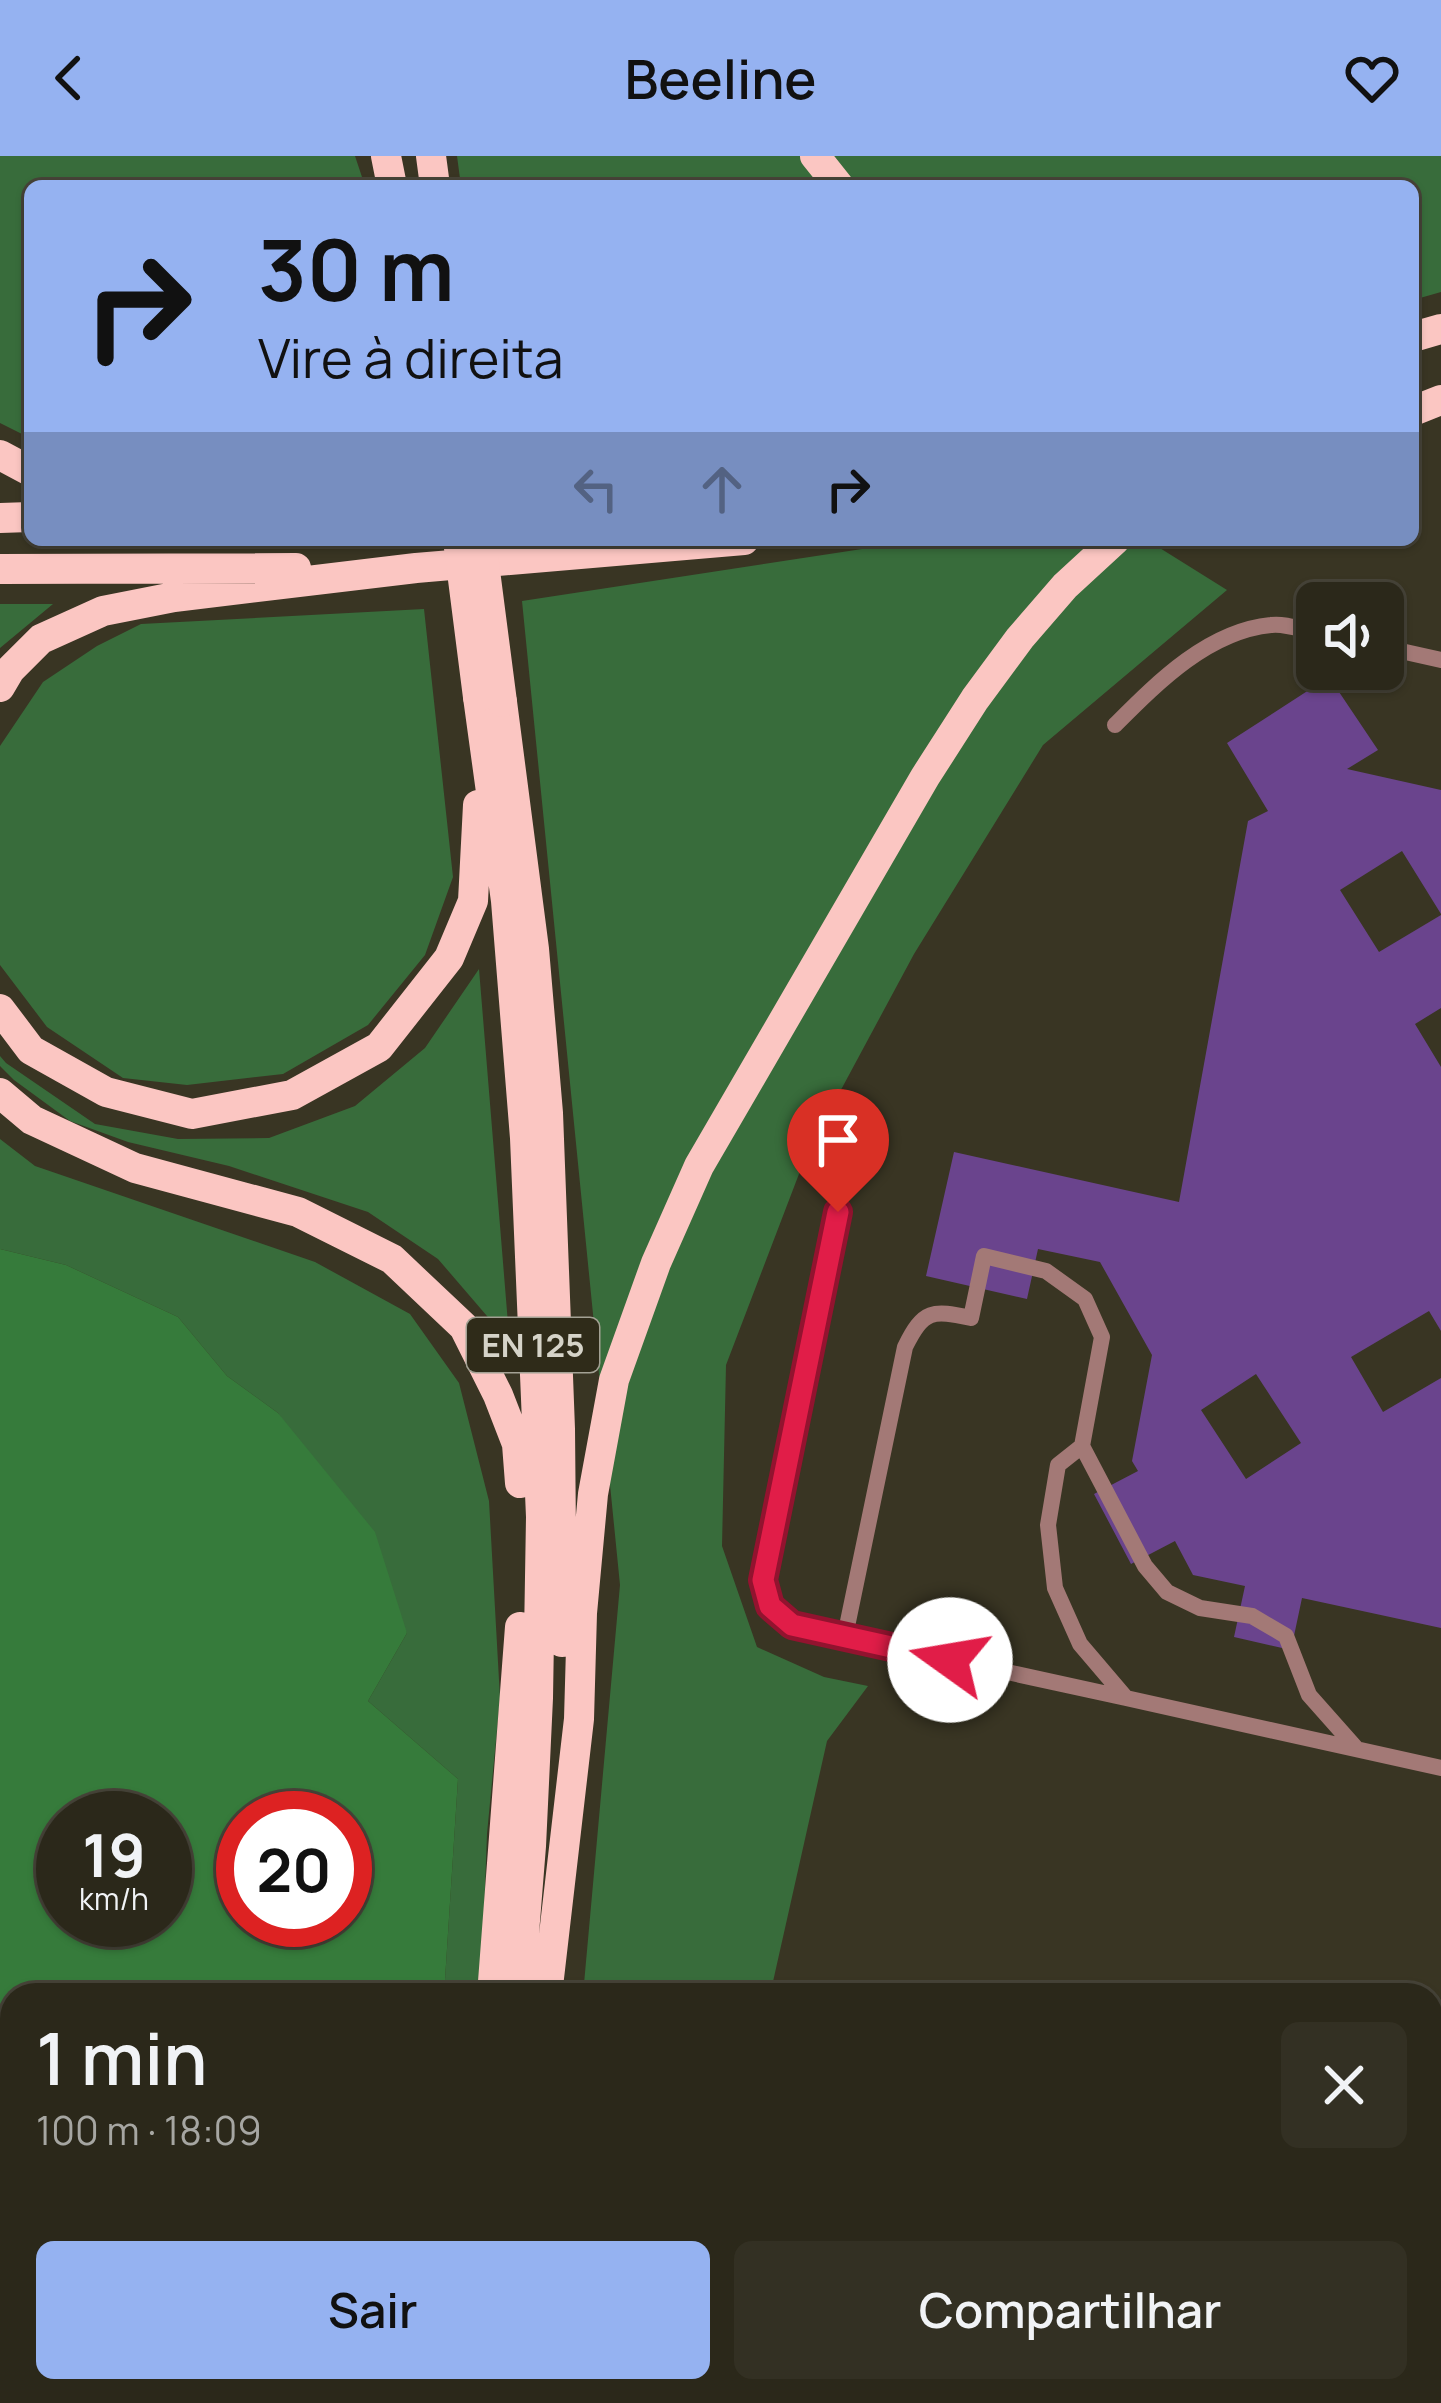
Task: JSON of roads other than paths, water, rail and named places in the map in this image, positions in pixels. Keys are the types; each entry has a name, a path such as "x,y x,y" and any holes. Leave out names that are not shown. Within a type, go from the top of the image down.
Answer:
{"main road":[{"path":"815,156 833,180"},
{"name":"EN 125","path":"459,546 534,949 548,1113 562,1625 547,1983"},
{"name":"EN 125","path":"481,546 524,1114 541,1517 537,1719 520,1983"},
{"path":"0,686 41,639 103,611 174,597 416,568 674,546"},
{"path":"547,1983 579,1719 593,1494 614,1380 656,1263 699,1166 925,777 1020,638 1065,586 1108,546"},
{"path":"0,569 416,568"},
{"path":"0,1009 32,1050 106,1092 192,1114 292,1095 379,1047 449,958 473,901 490,700"},
{"path":"0,1094 32,1120 136,1168 298,1212 392,1259 464,1327 517,1444 523,1525 519,1652 493,1983"}],"lane":[{"path":"1114,725 1159,681 1230,633 1275,624 1296,628"},
{"path":"1404,652 1441,660"},
{"path":"842,1188 763,1580 770,1606 792,1625 1441,1768"},
{"path":"845,1636 905,1347 917,1323 938,1311 971,1318 984,1256 1046,1271 1085,1298 1102,1337 1082,1446 1145,1566 1167,1592 1200,1608 1252,1616 1286,1636 1309,1695 1356,1748"},
{"path":"1082,1446 1058,1465 1048,1525 1055,1588 1080,1644 1126,1698"}]}
